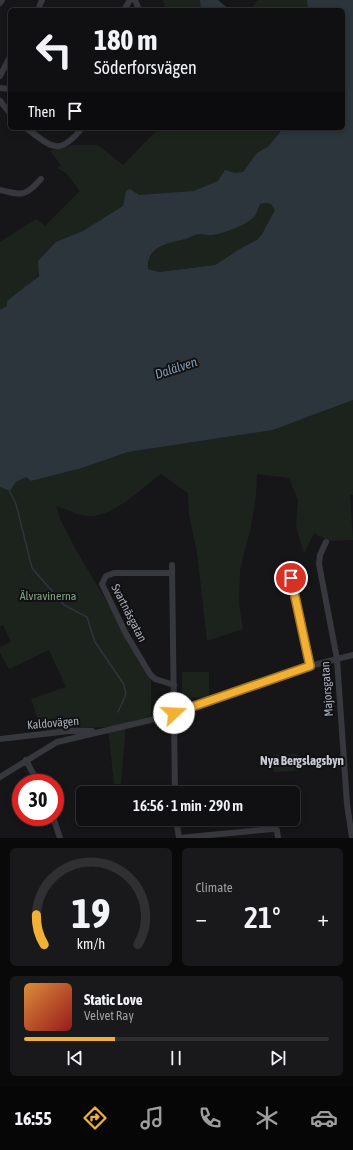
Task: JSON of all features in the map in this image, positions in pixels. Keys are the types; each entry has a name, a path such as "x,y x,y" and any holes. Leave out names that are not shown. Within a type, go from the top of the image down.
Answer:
{"street":[{"path":"0,76 8,61"},
{"path":"0,100 8,110"},
{"path":"28,130 43,142 56,146 68,143 80,130"},
{"path":"0,190 20,195 26,194 41,179"},
{"name":"Majorsgatan","path":"326,542 320,555 319,564 337,659 347,804 352,838"},
{"path":"172,565 175,786"},
{"name":"Svartnäsgatan","path":"172,573 114,573 106,576 102,584 126,634 150,674 174,685"},
{"path":"291,578 310,666"},
{"path":"0,776 45,748 68,738 108,731 174,713 310,666 353,655"},
{"name":"Kaldovägen","path":"0,739 69,731 108,731"},
{"path":"26,760 33,774"},
{"path":"56,826 60,838"},
{"path":"177,826 179,838 272,829 277,830 278,838"}],"green space":[{"path":"163,0 200,0 201,8 165,8"},
{"path":"258,0 307,0 308,8 252,8"},
{"path":"157,130 285,130 246,173 217,182 188,195 170,193 125,206 38,275 0,329 0,242 36,219 45,226 80,191 66,173 57,168 61,165 50,151 72,145 98,145 123,165"},
{"path":"259,204 271,204 276,210 257,241 243,247 215,265 159,272 148,269 151,255 160,247 197,234 213,235 236,228 255,216"},
{"name":"Älvravinerna","path":"353,400 353,495 350,495 353,540 329,541 314,533 304,553 296,527 298,500 289,478 257,474 256,496 251,527 240,570 239,604 243,629 207,641 197,552 189,516 188,493 161,474 126,501 107,512 86,516 56,506 62,523 79,555 151,676 151,716 126,723 121,784 114,784 108,727 42,730 31,699 66,687 49,650 9,669 0,653 0,647 11,642 3,625 0,626 0,487 10,491 16,482 26,477 31,481 82,468 128,452 273,430"},
{"path":"182,672 209,672 209,697 182,698"},
{"path":"297,754 297,771 274,772 274,755"}],"water":[{"path":"200,0 218,0 228,8 201,8"},
{"name":"Dalälven","path":"307,0 353,0 353,400 273,430 128,452 82,468 31,481 26,477 16,482 10,491 0,487 0,310 7,306 7,301 39,276 38,261 56,242 83,231 123,206 126,191 130,189 139,195 194,191 218,181 225,170 235,173 243,172 257,153 269,146 281,130 345,130 345,8 308,8","holes":["260,204 271,204 275,210 262,234 257,240 215,265 159,272 148,269 148,261 151,255 155,250 166,244 186,239 197,234 213,235 241,225 256,215"]}],"waterway":[{"path":"9,490 16,504 32,568 64,605 87,617 95,642 123,683 126,694 118,712"}],"district":[{"name":"Nya Bergslagsbyn","path":"302,760"}],"route":[{"path":"174,713 310,666 293,579 291,578"}]}
